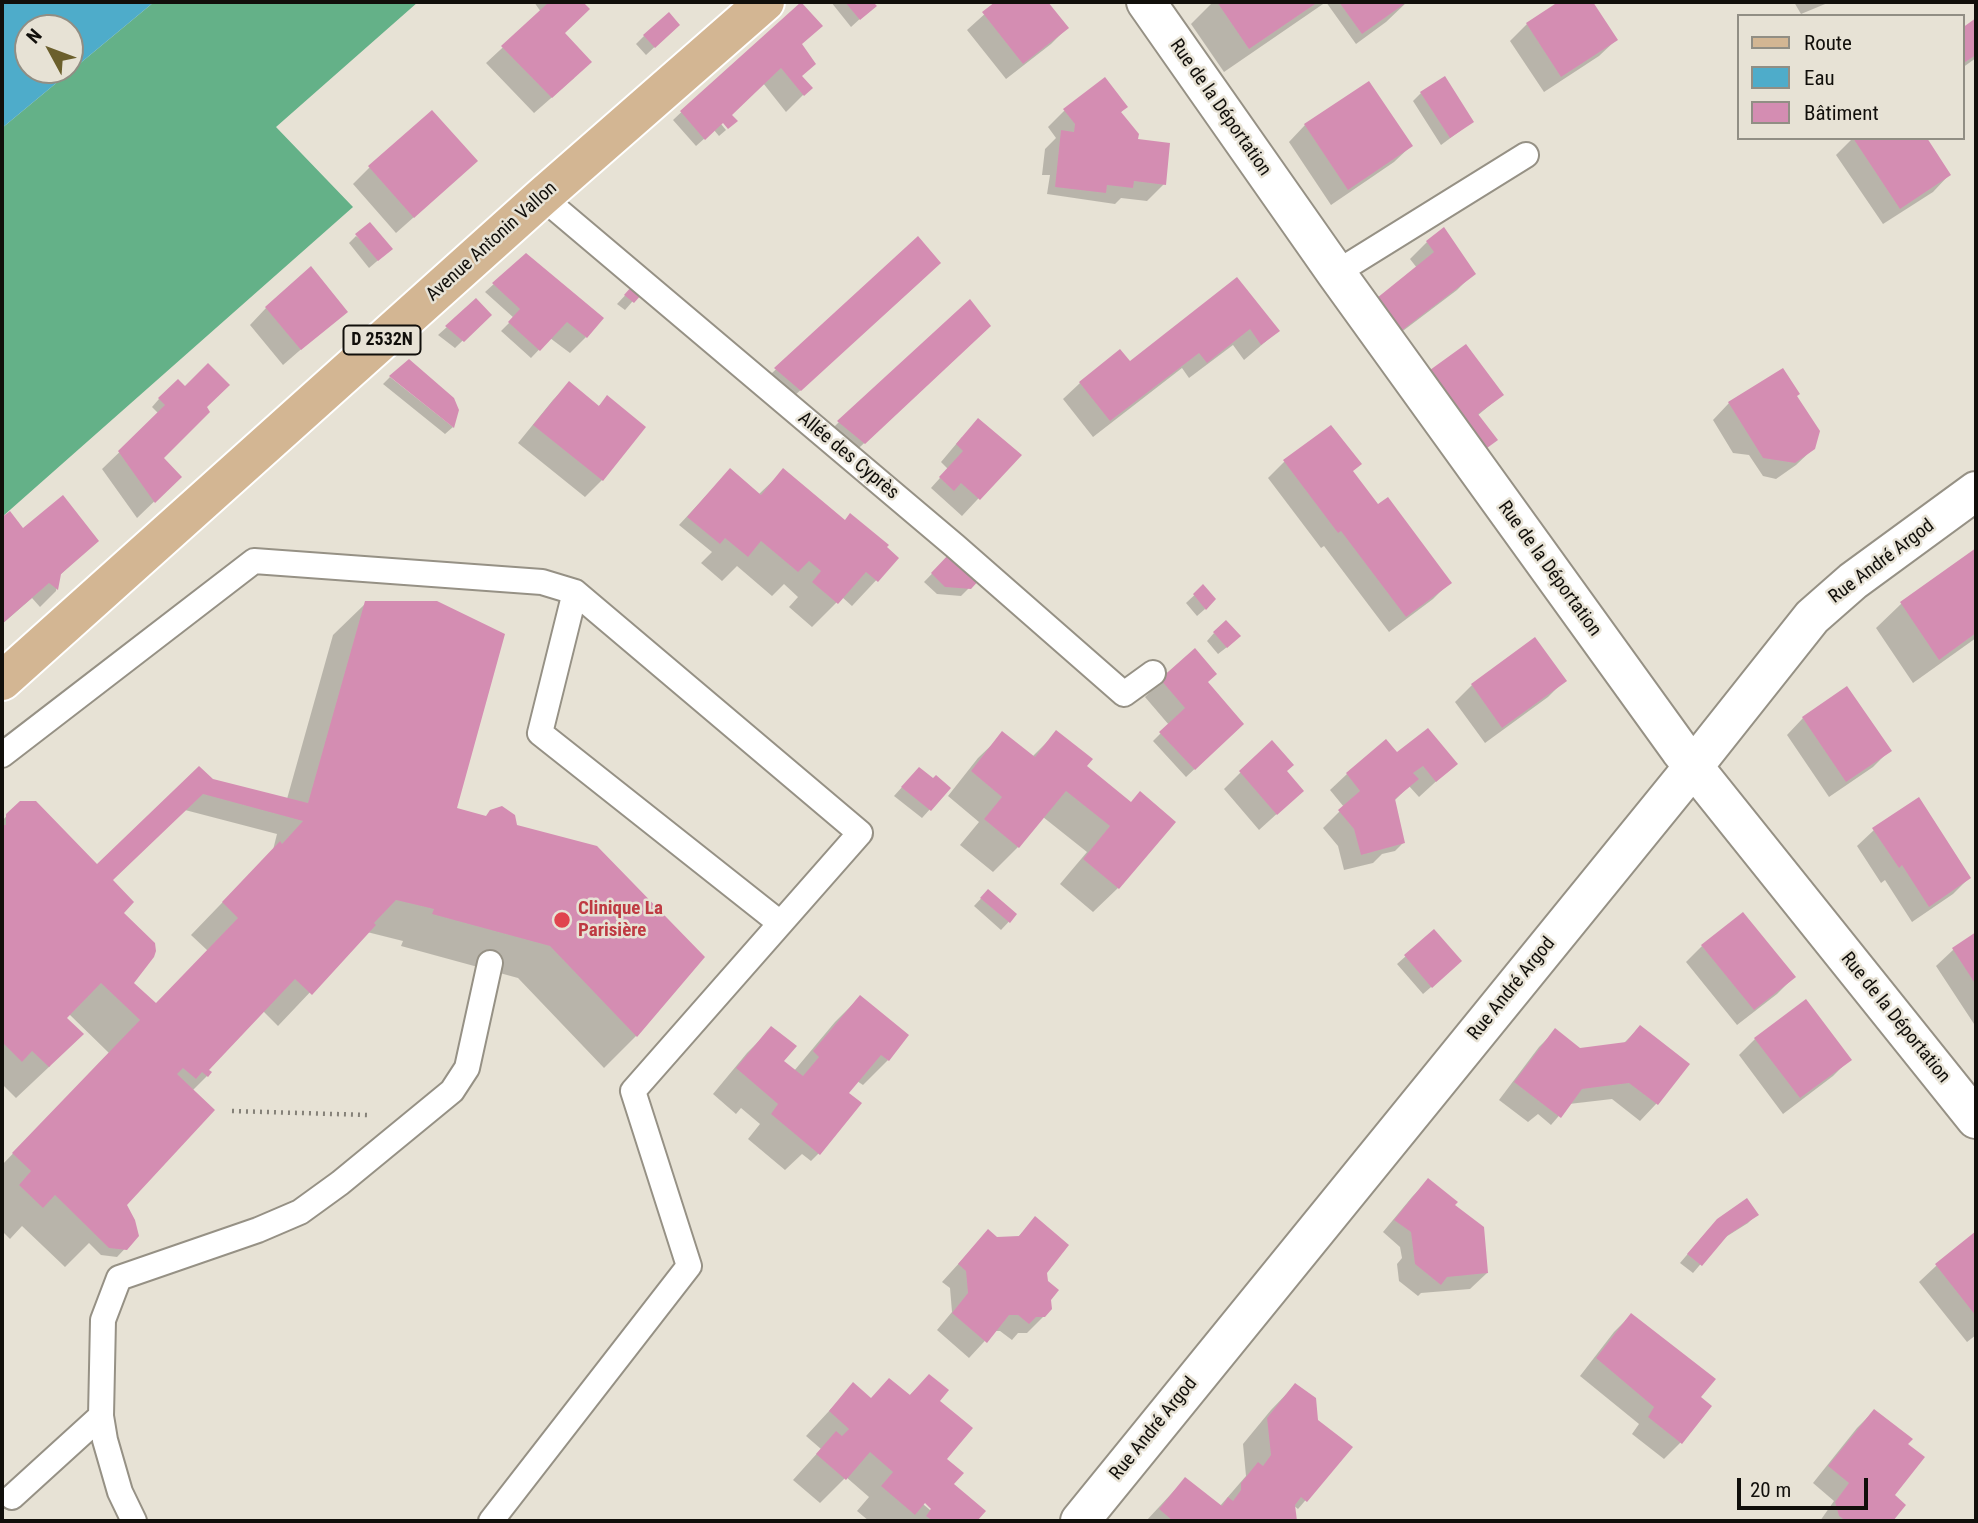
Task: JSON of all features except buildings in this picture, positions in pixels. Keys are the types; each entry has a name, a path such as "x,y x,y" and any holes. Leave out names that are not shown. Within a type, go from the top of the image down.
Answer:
{"main road":[{"name":"Avenue Antonin Vallon","path":"2,681 542,197 765,2"}],"street":[{"name":"Rue de la Déportation","path":"1146,2 1336,273 1693,766 1976,1119"},
{"name":"Rue André Argod","path":"1080,1521 1812,617 1853,581 1976,491"}],"lane":[{"path":"1336,273 1526,155"},
{"name":"Allée des Cyprès","path":"542,197 955,546 1124,694 1153,673"},
{"path":"2,755 254,561 542,582 575,592 860,833 633,1091 690,1266 491,1521"},
{"path":"575,592 540,733 780,923"},
{"path":"134,1521 120,1492 101,1416 103,1320 119,1278 258,1230 300,1212 340,1184 452,1091 467,1068 490,963"},
{"path":"12,1497 101,1416"}],"path":[{"path":"232,1111 419,1117"}],"green space":[{"path":"154,2 418,2 276,127 353,207 2,517 2,128 55,84 84,84 84,60"}],"water":[{"path":"2,2 154,2 84,60 84,14 14,14 14,84 55,84 2,128"}],"place":[{"name":"Clinique La Parisière","path":"562,920"}]}
